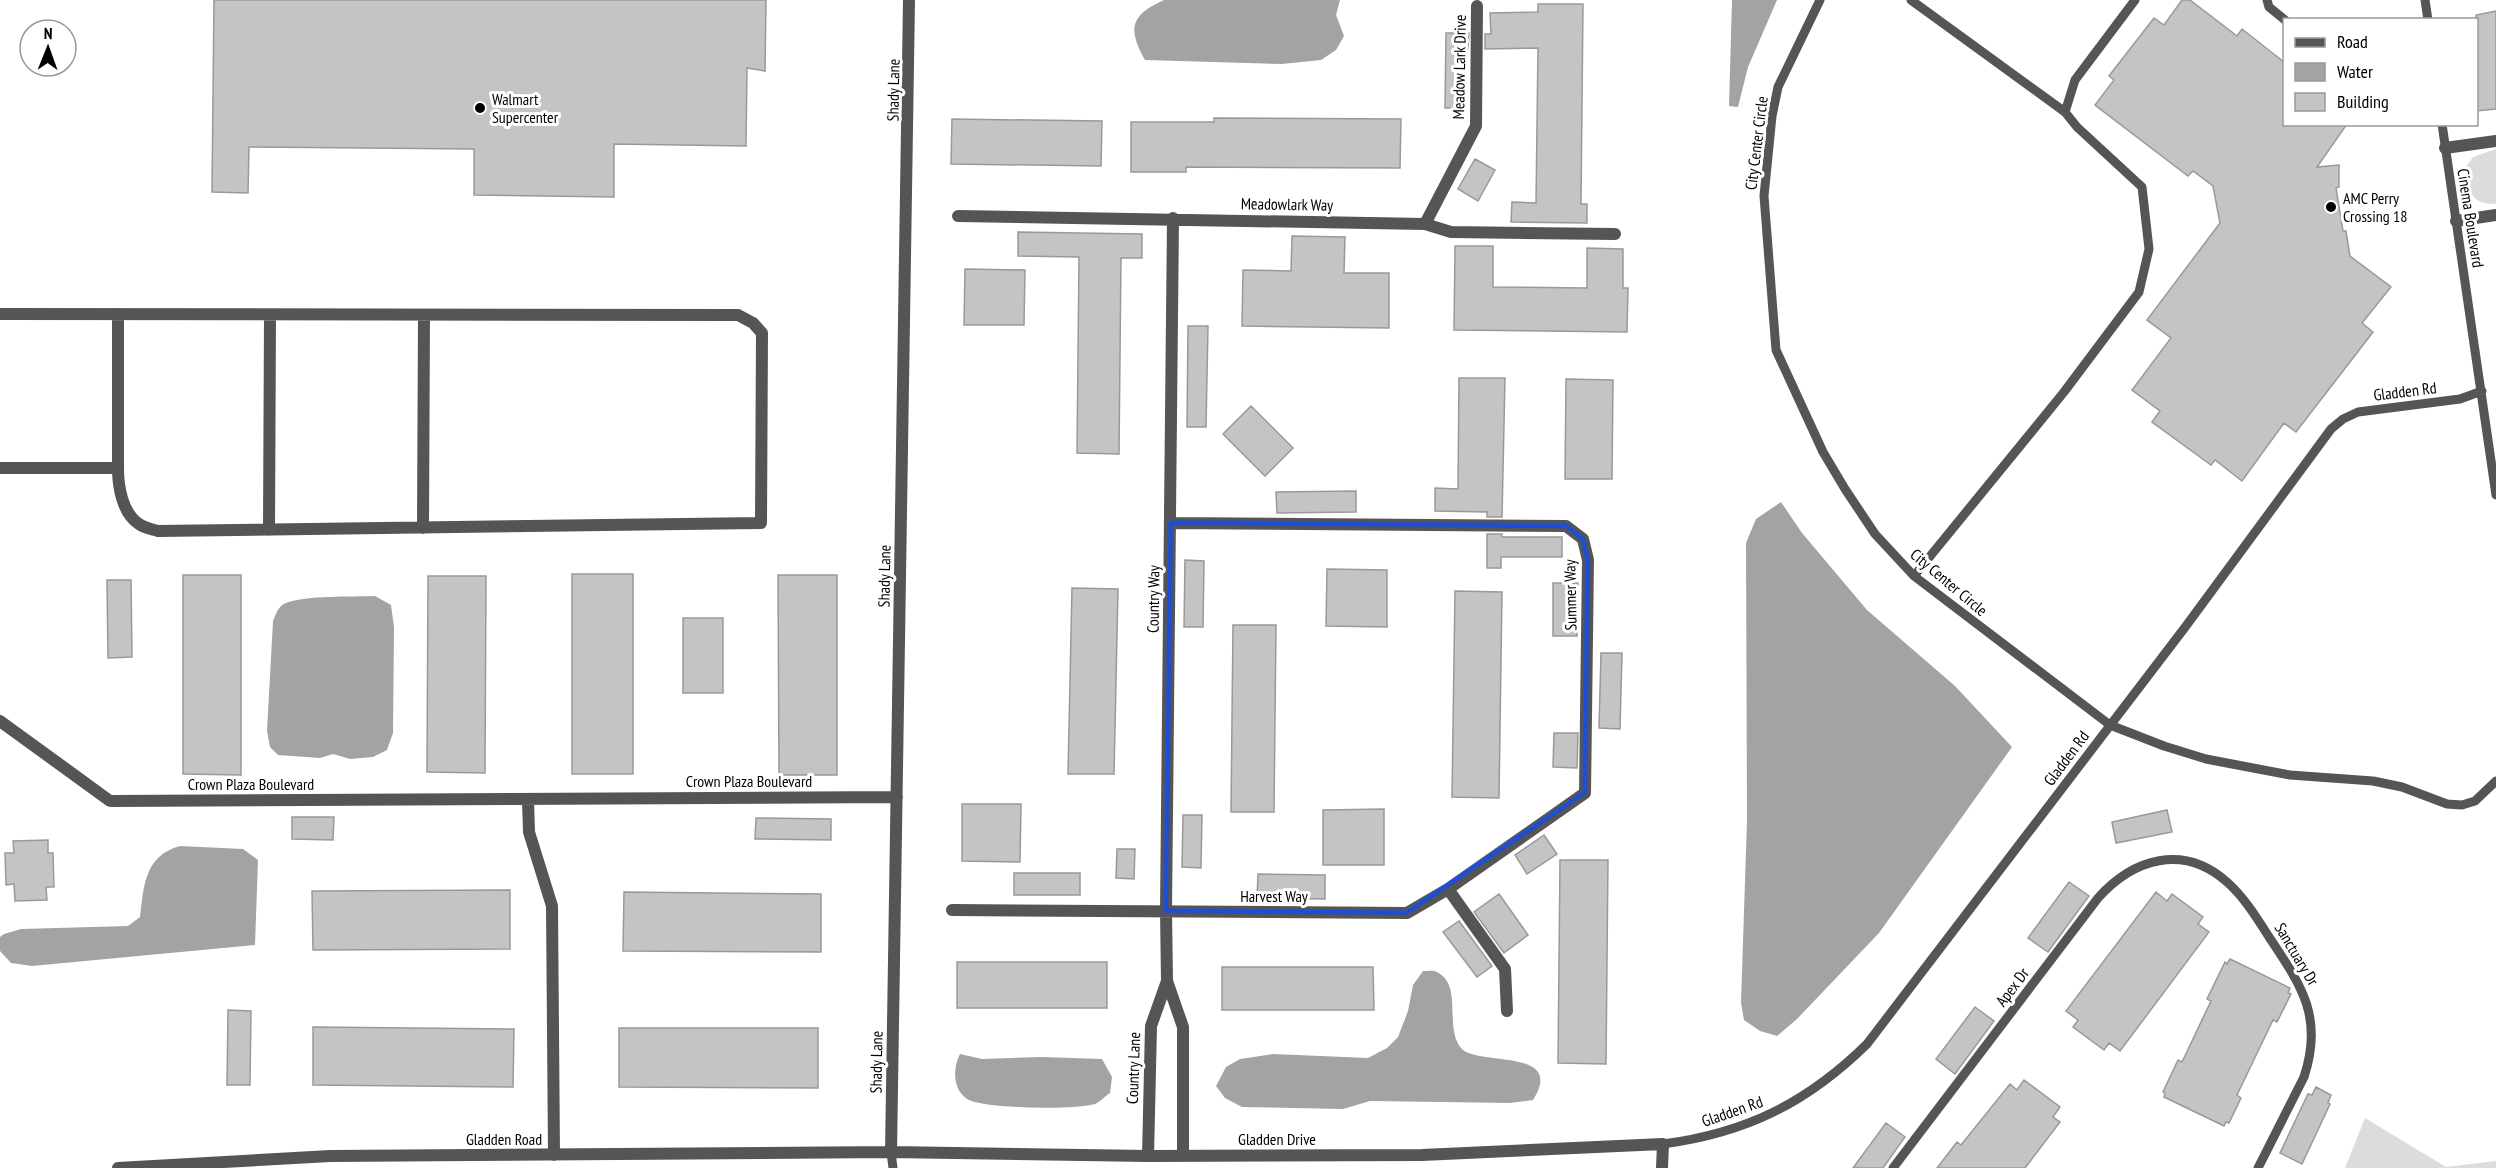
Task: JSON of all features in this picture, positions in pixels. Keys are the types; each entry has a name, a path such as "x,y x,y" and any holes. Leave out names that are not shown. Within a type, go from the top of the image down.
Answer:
{"street":[{"name":"Shady Lane","path":"891,1152 909,0"},
{"name":"Meadow Lark Drive","path":"1425,224 1476,126 1477,6"},
{"path":"2445,148 2496,141"},
{"path":"2456,221 2496,215"},
{"name":"Meadowlark Way","path":"958,216 1425,224 1451,232 1615,234"},
{"name":"Country Way","path":"1167,981 1173,218"},
{"path":"0,314 118,314 270,315 738,315 753,323 762,333 760,523 158,531 138,524 118,490 118,314"},
{"path":"269,530 270,315"},
{"path":"423,528 424,315"},
{"path":"0,468 117,468"},
{"name":"Summer Way","path":"1171,523 1566,526 1583,538 1588,560 1585,793 1448,889"},
{"name":"Crown Plaza Boulevard","path":"0,720 110,801 897,797"},
{"path":"528,800 529,832 552,906 554,1155"},
{"path":"1448,889 1505,969 1507,1011"},
{"name":"Harvest Way","path":"952,910 1407,913 1448,889"},
{"path":"1167,981 1183,1027 1182,1156"},
{"name":"Country Lane","path":"1148,1156 1151,1026 1167,981"},
{"path":"1662,1168 1663,1144"},
{"name":"Gladden Drive","path":"891,1152 1148,1156 1422,1155 1663,1144"},
{"name":"Gladden Road","path":"118,1168 330,1156 891,1152"}],"lane":[{"name":"City Center Circle","path":"1820,0 1778,87 1765,170 1764,196 1776,350 1823,452 1875,534 1914,576 2109,725 2163,746 2206,759 2290,775 2373,781 2402,787 2447,804 2462,806 2475,801 2496,781"},
{"path":"1911,0 2065,112 2077,127 2142,187 2149,249 2139,292 2064,392 1914,576"},
{"path":"2065,112 2075,80 2135,0"},
{"path":"2267,0 2269,7 2283,19"},
{"path":"2425,0 2428,18"},
{"name":"Cinema Boulevard","path":"2442,126 2496,495"},
{"name":"Gladden Rd","path":"1663,1144 1717,1134 1769,1115 1820,1086 1845,1066 1887,1021 2186,626 2331,429 2343,419 2358,412 2460,399 2482,391"},
{"name":"Apex Dr","path":"1893,1168 2110,885 2124,874 2145,864 2178,860"},
{"name":"Sanctuary Dr","path":"2178,860 2191,862 2216,874 2242,898 2299,981 2306,998 2312,1032 2304,1077 2258,1168"},
{"path":"891,1152 893,1168"}],"highlighted area":[{"path":"1171,523 1566,526 1583,539 1588,560 1585,793 1407,913 1166,911"}],"shaded area":[{"path":"2496,149 2496,204 2480,202 2475,199 2469,189 2465,168 2473,157"},
{"path":"2365,1118 2446,1167 2496,1161 2496,1168 2345,1168"}],"water":[{"path":"1164,0 1340,0 1336,15 1344,36 1336,50 1321,60 1282,64 1145,60 1136,39 1135,24 1145,11"},
{"path":"1732,0 1777,0 1748,67 1738,107 1729,106"},
{"path":"1781,502 1802,533 1867,610 1955,686 2012,747 1879,933 1797,1019 1777,1036 1760,1031 1744,1020 1741,1003 1747,820 1746,543 1756,519"},
{"path":"375,596 391,605 394,627 393,733 387,750 373,757 350,759 333,754 320,758 278,755 270,747 267,731 273,621 278,610 286,603 295,600"},
{"path":"180,846 243,849 258,860 255,945 32,966 11,963 0,951 0,937 21,929 128,926 140,917 145,884 153,865 159,857"},
{"path":"1423,971 1437,972 1450,987 1454,1030 1462,1049 1471,1054 1530,1065 1538,1072 1540,1084 1533,1100 1510,1103 1370,1101 1343,1109 1242,1107 1225,1098 1216,1086 1226,1067 1240,1059 1273,1054 1368,1058 1387,1048 1398,1037 1408,1011 1413,985"},
{"path":"960,1054 982,1059 1042,1057 1102,1059 1112,1077 1110,1093 1099,1102 1085,1106 1030,1108 976,1102 962,1095 956,1084 955,1071"}],"building":[{"name":"Walmart Supercenter","path":"214,0 766,0 765,71 747,68 746,146 614,144 614,197 474,195 474,149 249,147 248,193 212,192"},
{"path":"2182,0 2190,0 2237,36 2242,29 2283,61 2283,126 2346,126 2317,167 2339,165 2339,187 2336,188 2343,231 2346,231 2350,256 2391,287 2362,323 2373,332 2296,432 2284,423 2242,481 2215,460 2211,465 2152,422 2160,411 2132,390 2171,338 2147,320 2220,223 2213,186 2193,171 2188,176 2095,105 2114,80 2109,76 2154,18 2164,25"},
{"path":"1538,4 1583,4 1581,204 1587,204 1587,223 1511,222 1512,202 1536,203 1538,48 1485,49 1485,34 1491,34 1490,13 1538,12"},
{"path":"2496,11 2496,109 2478,111 2478,18 2476,15"},
{"path":"1446,33 1469,33 1468,49 1465,50 1464,108 1445,108"},
{"path":"1214,118 1401,119 1400,168 1186,167 1186,172 1131,172 1131,122 1214,122"},
{"path":"952,119 1102,121 1101,166 951,164"},
{"path":"1475,159 1495,170 1478,201 1458,189"},
{"path":"1018,232 1142,234 1142,258 1121,258 1119,454 1077,453 1079,257 1018,256"},
{"path":"1292,236 1345,237 1344,273 1389,273 1389,328 1242,326 1243,270 1291,271"},
{"path":"1455,246 1493,246 1493,287 1587,288 1587,248 1623,249 1623,288 1628,288 1627,332 1454,330"},
{"path":"965,269 1025,270 1024,325 964,325"},
{"path":"1188,326 1208,326 1206,427 1187,427"},
{"path":"1459,378 1505,378 1502,517 1487,517 1487,512 1435,511 1435,488 1458,489"},
{"path":"1566,379 1613,380 1612,479 1565,479"},
{"path":"1251,406 1293,448 1265,476 1223,434"},
{"path":"1356,491 1356,512 1277,513 1276,492"},
{"path":"1487,534 1502,534 1502,537 1562,537 1562,557 1501,557 1501,568 1487,568"},
{"path":"1185,560 1204,561 1203,627 1184,627"},
{"path":"1327,569 1387,570 1387,627 1326,626"},
{"path":"572,574 633,574 633,774 572,774"},
{"path":"183,575 241,575 241,775 183,774"},
{"path":"778,575 837,575 837,775 779,775"},
{"path":"428,576 486,576 485,773 427,772"},
{"path":"107,580 131,580 132,657 108,658"},
{"path":"1553,583 1578,583 1577,636 1553,636"},
{"path":"1072,588 1118,589 1114,774 1068,774"},
{"path":"1455,591 1502,592 1499,798 1452,797"},
{"path":"683,618 723,618 723,693 683,693"},
{"path":"1233,625 1276,625 1274,812 1231,812"},
{"path":"1601,653 1622,653 1620,729 1599,728"},
{"path":"1554,733 1578,733 1577,768 1553,767"},
{"path":"962,804 1021,804 1020,862 962,861"},
{"path":"1384,809 1384,865 1323,865 1323,810"},
{"path":"2167,810 2172,832 2116,843 2112,822"},
{"path":"1183,815 1202,815 1201,868 1182,867"},
{"path":"292,817 334,817 333,840 292,839"},
{"path":"756,818 831,819 831,840 755,839"},
{"path":"1544,835 1557,854 1527,874 1515,855"},
{"path":"48,840 48,853 53,853 54,887 46,887 47,900 15,901 14,884 6,885 5,853 14,853 13,841"},
{"path":"1117,849 1135,849 1134,879 1116,878"},
{"path":"1560,860 1608,860 1606,1064 1558,1063"},
{"path":"1014,873 1080,873 1080,895 1014,895"},
{"path":"1258,874 1325,875 1325,899 1257,898"},
{"path":"2069,882 2089,896 2048,952 2028,938"},
{"path":"510,890 510,949 313,950 312,891"},
{"path":"624,892 821,894 821,952 623,951"},
{"path":"2156,892 2167,901 2172,894 2203,917 2198,924 2209,932 2120,1051 2109,1043 2104,1050 2073,1027 2078,1020 2066,1011"},
{"path":"1499,894 1528,935 1504,953 1474,912"},
{"path":"1459,921 1492,966 1477,977 1443,932"},
{"path":"2230,959 2290,988 2288,993 2291,994 2277,1022 2273,1020 2237,1095 2241,1098 2229,1123 2226,1122 2224,1126 2164,1097 2163,1092 2178,1060 2182,1062 2211,1001 2207,999 2225,962 2227,964"},
{"path":"957,962 1107,962 1107,1008 957,1008"},
{"path":"1222,967 1373,967 1374,1010 1222,1010"},
{"path":"1975,1007 1994,1021 1955,1074 1936,1059"},
{"path":"228,1010 251,1011 250,1085 227,1085"},
{"path":"313,1027 514,1029 513,1087 313,1085"},
{"path":"619,1028 818,1028 818,1088 619,1087"},
{"path":"2024,1080 2060,1107 2053,1117 2060,1122 2025,1168 1937,1168 1957,1142 1961,1145 2010,1084 2017,1090"},
{"path":"2316,1087 2331,1095 2328,1103 2330,1104 2302,1164 2280,1153 2308,1094 2312,1095"},
{"path":"1886,1123 1905,1137 1883,1168 1853,1168"}],"place":[{"name":"Walmart Supercenter","path":"480,108"},
{"name":"AMC Perry Crossing 18","path":"2331,207"}]}
